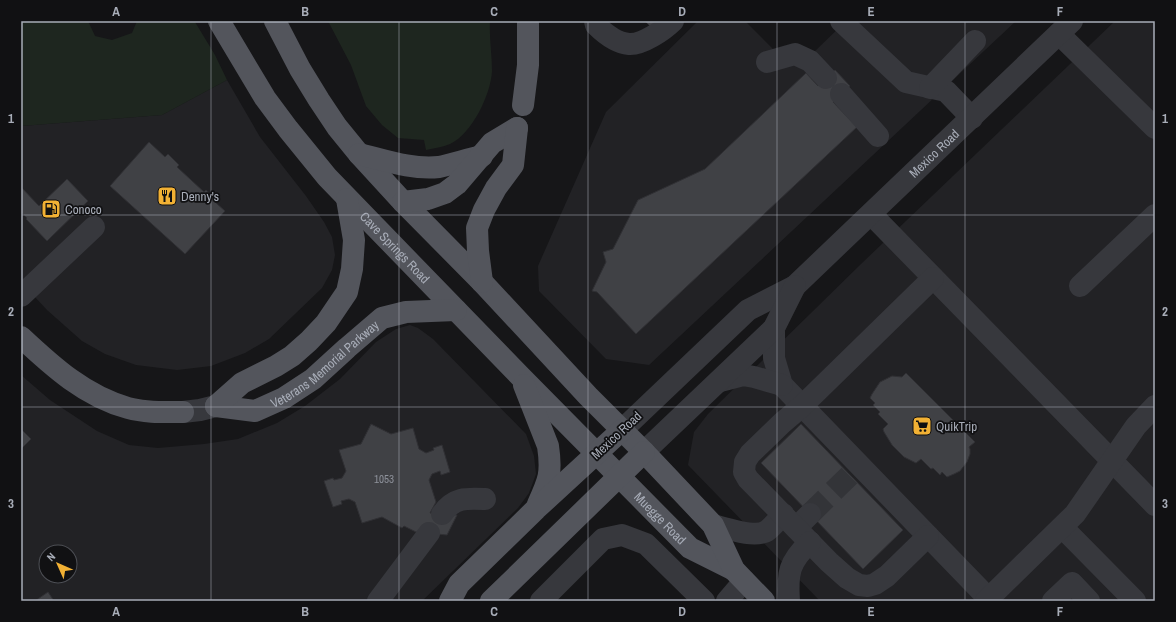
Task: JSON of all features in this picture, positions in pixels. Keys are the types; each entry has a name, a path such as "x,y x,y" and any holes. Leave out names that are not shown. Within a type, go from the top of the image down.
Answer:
{"main road":[{"name":"Cave Springs Road","path":"219,21 265,98 288,129 347,199 596,453"},
{"path":"275,21 300,69 319,100 337,127 359,154 403,202 482,282 588,396 644,452"},
{"path":"523,105 528,65 528,21"},
{"path":"403,202 428,199 445,192 457,184 492,143 517,128"},
{"path":"482,282 477,228 484,210 496,188 513,165 517,128"},
{"path":"359,154 398,164 417,167 438,167 482,156"},
{"name":"Veterans Memorial Parkway","path":"216,406 242,383 292,356 326,323 347,292 352,269 354,240 347,199"},
{"name":"Veterans Memorial Parkway","path":"216,406 255,411 284,398 314,379 382,318 406,312 456,310"},
{"name":"Veterans Memorial Parkway","path":"21,337 72,382 100,397 128,408 156,412 183,412"},
{"path":"521,377 548,446 549,454 549,480 536,509"},
{"name":"Mexico Road","path":"450,601 459,584 536,509 622,430"},
{"name":"Mexico Road","path":"491,601 644,452"},
{"name":"Muegge Road","path":"644,452 712,525 739,575 764,601"},
{"name":"Muegge Road","path":"596,453 690,548 739,575"}],"street":[{"path":"595,21 596,25 607,36 629,44 646,40 665,29 673,21"},
{"path":"841,21 906,82 946,91 972,118"},
{"path":"1066,27 1155,128"},
{"name":"Mexico Road","path":"622,430 748,310 795,286 1066,27"},
{"path":"930,88 975,41"},
{"path":"766,62 795,54 810,61 826,78"},
{"path":"841,94 878,136"},
{"path":"517,128 523,105"},
{"path":"871,214 1155,505"},
{"path":"1080,286 1155,216"},
{"path":"21,296 94,227"},
{"path":"928,536 887,576 876,584 868,586 859,584 846,578 800,525 748,479 744,472 745,462 750,454 802,406 933,278"},
{"name":"Mexico Road","path":"644,452 774,328 795,286"},
{"path":"774,328 774,358 782,385 802,406 855,470 928,536 988,600 1075,514 1136,426 1155,406"},
{"path":"720,380 743,375 782,385"},
{"name":"Veterans Memorial Parkway","path":"183,412 216,406"},
{"path":"442,514 453,503 465,498 485,499"},
{"path":"712,525 751,534 800,525"},
{"path":"790,601 788,583 792,564 798,554 800,525"},
{"path":"1062,527 1134,601"},
{"path":"378,601 429,533"},
{"path":"541,601 603,539 622,534 646,544 704,601"},
{"path":"727,601 739,575"},
{"path":"1053,601 1072,583 1089,601"}],"shaded area":[{"path":"21,21 88,21 95,36 112,40 132,33 137,21 195,22 215,55 227,80 162,115 21,126"},
{"path":"328,21 490,21 491,80 484,102 473,123 466,132 450,144 426,150 424,140 398,138 382,125 366,106 351,65"},
{"path":"698,21 745,21 775,51 812,54 846,21 1016,21 649,365 606,359 539,291 538,266 606,112"},
{"path":"1115,21 1155,21 1155,601 820,601 688,465 694,432 708,414 860,265"},
{"path":"227,80 260,137 306,196 324,222 332,237 335,255 332,270 322,288 269,339 245,353 211,366 177,370 136,365 105,354 82,341 47,310 21,282 21,126 162,115"},
{"path":"410,325 418,328 433,339 526,434 534,456 536,474 529,493 518,508 422,601 21,601 21,375 50,400 97,431 129,445 158,448 204,444 238,439 277,423 305,406 340,379 376,342 396,329"}],"building":[{"path":"645,21 659,21 652,28"},
{"path":"835,70 850,86 833,102 857,127 636,334 597,292 592,291 606,262 603,252 613,249 638,200 705,169 806,73 818,86"},
{"name":"Denny's","path":"149,142 165,157 168,154 179,165 177,167 204,192 206,190 217,200 215,202 225,211 185,254 110,186"},
{"name":"Conoco","path":"67,179 88,201 47,241 21,212 21,187 39,206"},
{"name":"QuikTrip","path":"906,373 975,442 969,447 970,454 967,462 960,471 947,477 942,472 940,475 933,468 931,469 921,459 916,463 904,457 892,445 884,432 883,429 888,424 878,414 880,412 873,405 875,403 870,398 880,382 892,376 902,377"},
{"path":"371,424 391,434 413,428 419,449 426,453 434,450 433,448 442,445 450,472 441,475 440,471 432,474 429,480 436,502 430,513 457,515 447,535 416,532 404,526 402,528 382,517 362,523 355,502 349,499 341,501 342,504 333,507 324,481 333,478 334,480 342,478 346,471 339,450 361,444"},
{"path":"801,424 903,530 863,569 761,463"},
{"path":"21,429 31,439 21,449"},
{"path":"48,592 54,601 35,601"}],"tunnel":[{"path":"810,514 850,475"}],"place":[{"name":"Denny's","path":"167,196"},
{"name":"Conoco","path":"51,209"},
{"name":"QuikTrip","path":"922,426"}]}
